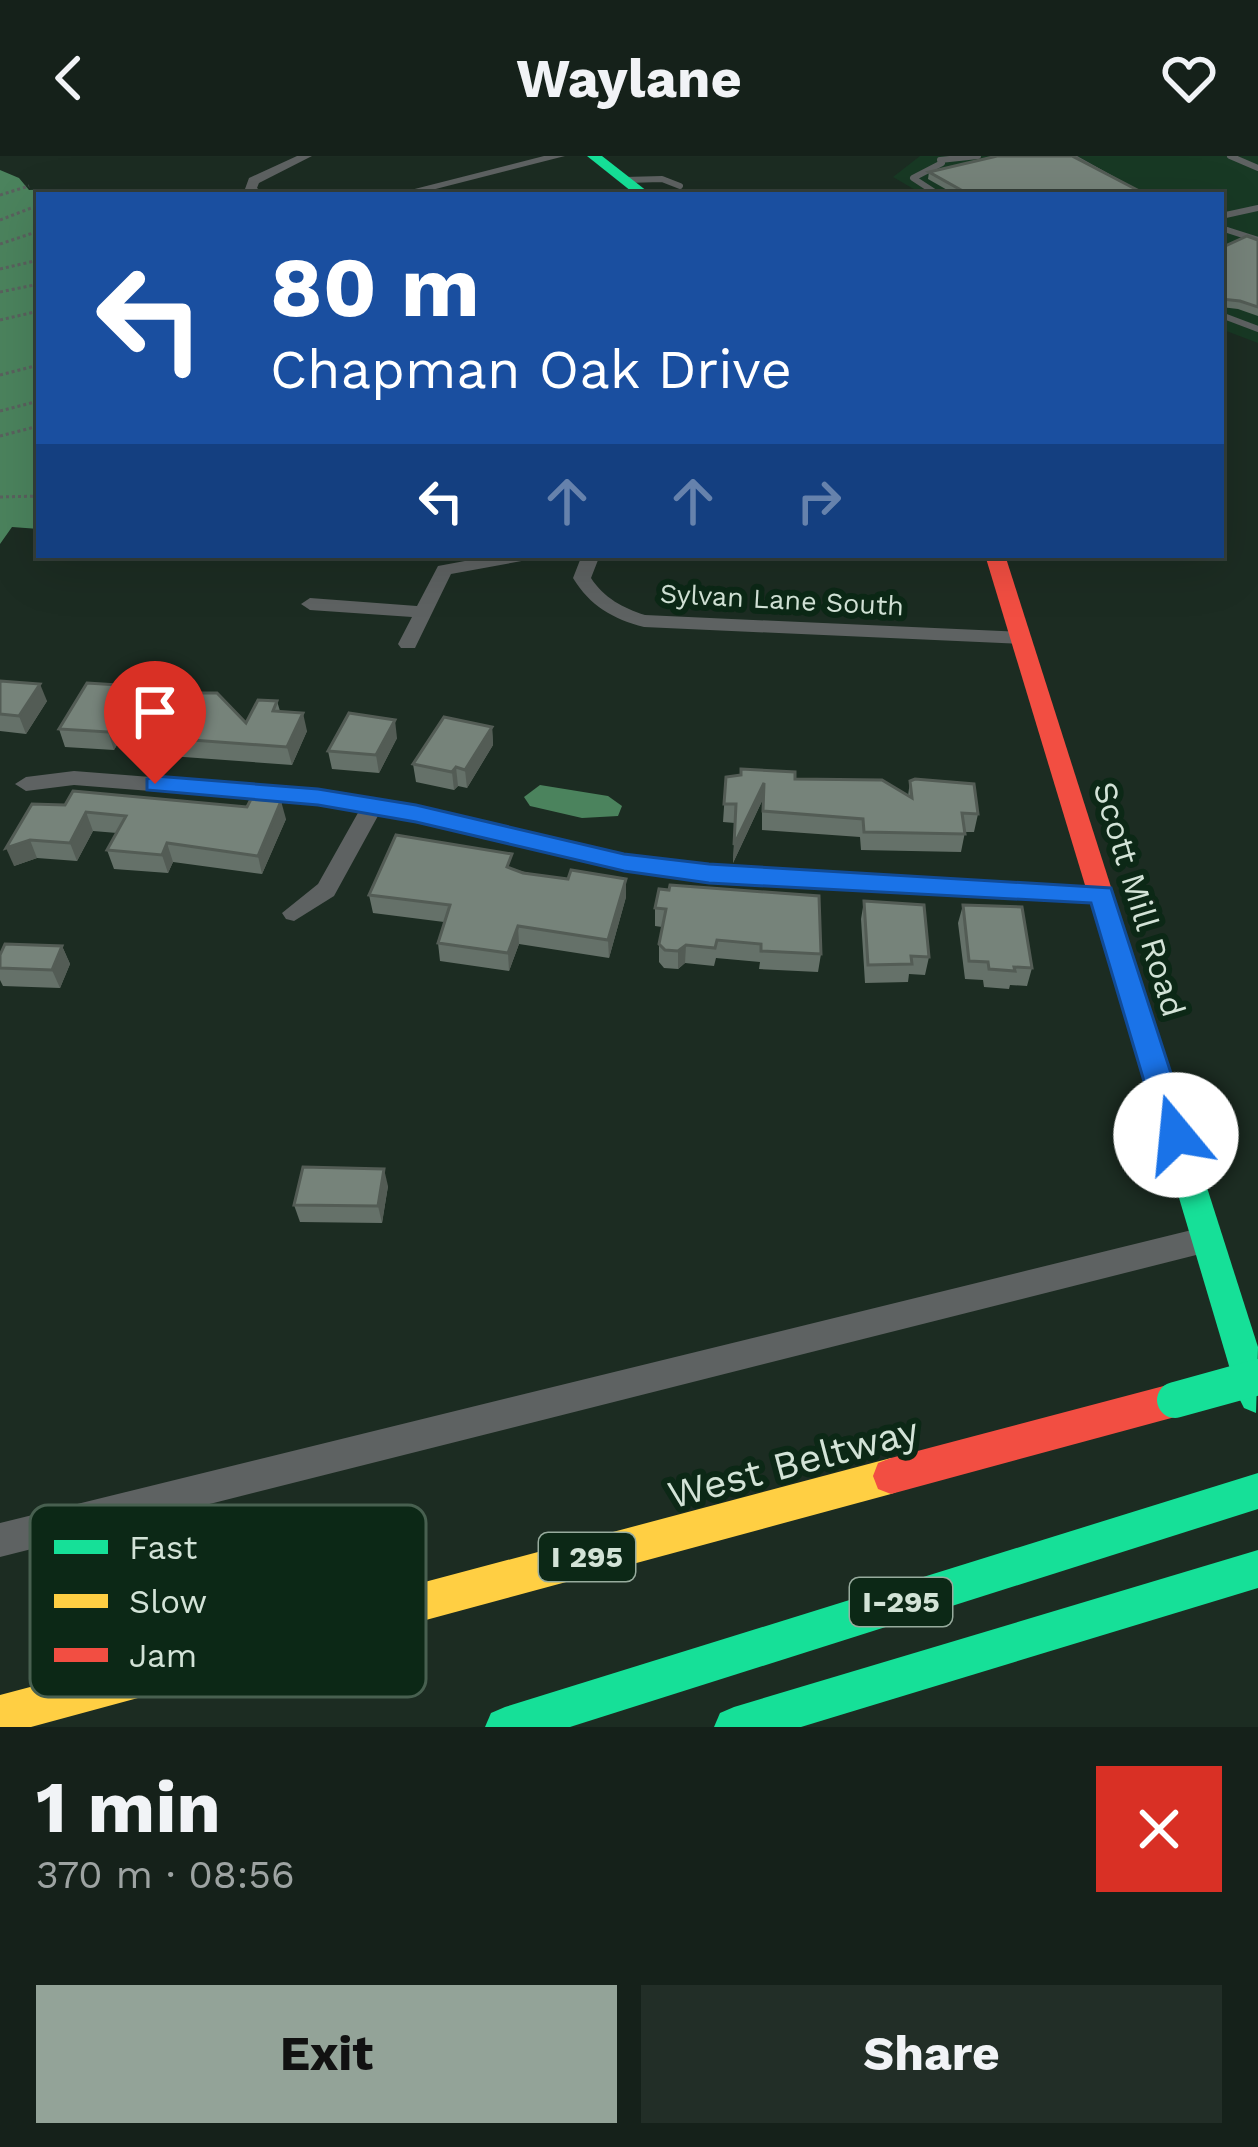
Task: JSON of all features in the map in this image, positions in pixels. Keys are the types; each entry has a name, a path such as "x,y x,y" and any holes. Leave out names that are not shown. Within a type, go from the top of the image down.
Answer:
{"main road":[{"path":"594,156 635,188"},
{"name":"Scott Mill Road","path":"996,558 1258,1402"},
{"name":"West Beltway","path":"426,1601 1258,1377"},
{"name":"I-295","path":"505,1727 1258,1491"},
{"path":"734,1727 1258,1569"},
{"name":"West Beltway","path":"0,1715 67,1697"}],"street":[{"path":"255,190 306,156"},
{"path":"409,192 559,156"},
{"path":"408,644 444,570 510,558"},
{"name":"Sylvan Lane South","path":"590,558 582,578 587,589 614,610 644,620 1021,638"},
{"path":"310,604 423,613"},
{"path":"26,784 74,778 318,797 624,862 709,874 1102,895"},
{"path":"294,913 326,890 372,807"},
{"path":"140,1505 1208,1239"},
{"path":"0,1540 30,1533"}],"lane":[{"path":"934,192 913,178 940,160 978,156"},
{"path":"1071,156 1136,192"},
{"path":"1230,156 1258,168"},
{"path":"635,188 662,179 680,186"},
{"path":"1224,215 1258,208"},
{"path":"1237,233 1258,224"},
{"path":"1224,229 1258,240"},
{"path":"1224,316 1258,329"}],"path":[{"path":"0,195 28,186"},
{"path":"0,220 36,206"},
{"path":"0,244 36,232"},
{"path":"0,269 36,261"},
{"path":"0,292 36,285"},
{"path":"0,320 36,312"},
{"path":"0,375 36,366"},
{"path":"0,411 36,402"},
{"path":"0,436 36,427"},
{"path":"0,497 36,496"}],"shaded area":[{"path":"920,156 1258,156 1258,343 1224,330 1224,192 919,192 893,177"},
{"path":"0,170 19,178 29,190 57,189 36,192 35,202 36,529 12,527 0,544"},
{"path":"540,785 608,796 622,806 618,816 582,818 530,806 524,797"}],"building":[{"path":"997,156 1072,156 1141,192 965,192 929,172"},
{"path":"1247,236 1258,240 1258,307 1224,299 1224,247"},
{"path":"0,681 40,684 19,716 0,714"},
{"path":"87,683 135,686 108,732 59,729"},
{"path":"175,693 217,693 246,723 258,700 277,701 273,711 303,713 287,747 151,737 158,723 129,721 169,703"},
{"path":"349,713 395,720 376,755 328,751"},
{"path":"444,717 492,727 465,770 413,764"},
{"path":"741,769 795,772 795,779 882,780 912,798 910,781 915,779 974,784 978,814 962,813 965,834 864,832 863,819 763,811 764,783 734,845 736,804 724,804 726,777 741,775"},
{"path":"73,791 247,807 251,799 281,801 258,856 167,843 162,855 107,850 126,816 86,812 70,843 30,840 6,848 32,804 65,805"},
{"path":"396,835 512,854 507,867 523,873 568,879 571,870 626,879 608,940 518,926 508,953 438,943 450,905 369,895"},
{"path":"670,885 819,896 821,954 761,951 761,944 717,940 715,948 686,945 678,951 665,950 659,944 666,909 655,908 659,889 669,890"},
{"path":"864,901 924,905 929,957 911,956 912,964 868,965"},
{"path":"963,905 1022,907 1032,968 989,969 988,962 969,961"},
{"path":"5,944 62,946 52,970 0,968"},
{"path":"303,1167 384,1169 378,1206 294,1205"}],"traffic: fast":[{"path":"594,156 641,192"},
{"path":"1149,1050 1256,1396"},
{"path":"1175,1400 1258,1377"},
{"path":"505,1727 1258,1491"},
{"path":"734,1727 1258,1569"}],"traffic: slow":[{"path":"426,1601 891,1476"},
{"path":"0,1715 67,1697"}],"traffic: jam":[{"path":"996,558 1149,1050"},
{"path":"891,1476 1175,1400"}],"route":[{"path":"155,784 318,797 416,813 624,862 709,874 1102,895 1176,1135"}]}
